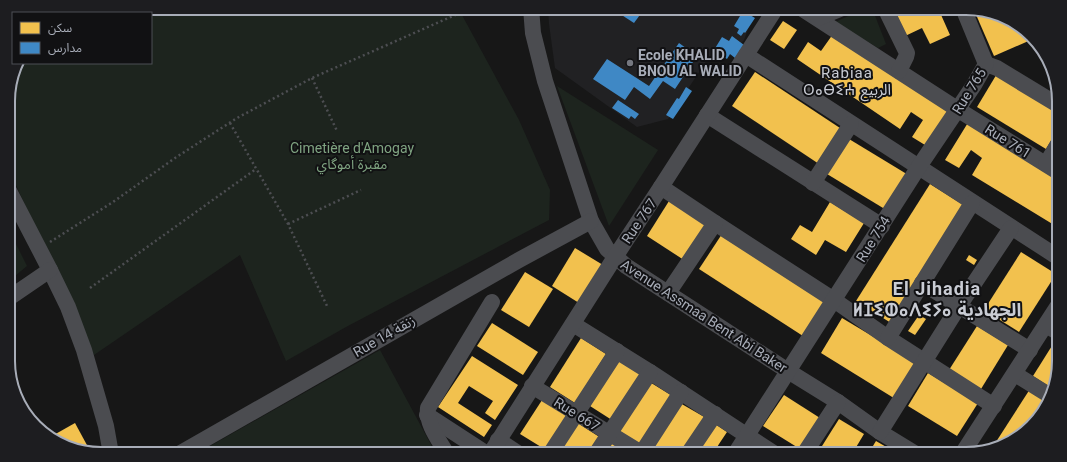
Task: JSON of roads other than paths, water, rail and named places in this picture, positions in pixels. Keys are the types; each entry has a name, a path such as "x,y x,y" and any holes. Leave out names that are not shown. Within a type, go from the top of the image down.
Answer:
{"street":[{"name":"Avenue Assmaa Bent Abi Baker","path":"532,15 533,33 545,81 591,221 607,249 614,257 626,266 838,402 880,432 905,447"},
{"name":"Rue 767","path":"493,447 573,324 614,257 661,187 772,15"},
{"name":"Rue 761","path":"813,15 957,109 1052,168"},
{"path":"818,18 825,15"},
{"path":"888,15 906,53 906,57 899,71"},
{"name":"Rue 765","path":"918,168 986,64 966,15"},
{"path":"746,55 1052,254"},
{"path":"986,64 997,68 1052,101"},
{"path":"707,115 882,226"},
{"path":"813,183 851,124"},
{"name":"Rue 754","path":"740,447 918,168"},
{"path":"661,187 715,224 834,300 888,338 925,360 994,406"},
{"path":"15,202 68,307 84,350 106,426 110,447"},
{"path":"888,338 972,203"},
{"name":"Rue 14 زنقة","path":"191,447 492,275 591,221"},
{"path":"668,293 715,224"},
{"path":"880,432 959,306 1011,228"},
{"path":"15,294 50,270"},
{"path":"922,283 1030,350"},
{"path":"443,447 429,423 427,415 428,408 492,302"},
{"path":"573,324 650,372 764,447"},
{"path":"967,447 1030,350 1052,329"},
{"path":"554,447 617,351"},
{"path":"601,447 650,372"},
{"path":"1015,374 1046,392"},
{"name":"Rue 667","path":"532,386 630,447"},
{"path":"646,447 681,392"},
{"path":"809,447 838,402"},
{"path":"693,447 714,414"},
{"path":"427,415 488,447"}],"place":[{"name":"Ecole KHALID BNOU AL WALID","path":"630,63"}],"district":[{"name":"Rabiaa ⵔⴰⴱⵉⵄ الربيع","path":"847,82"},
{"name":"El Jihadia ⵍⵊⵉⵀⴰⴷⵉⵢⴰ الجهادية","path":"937,299"}],"park label":[{"name":"Cimetière d'Amogay مقبرة أموگاي","path":"352,156"}]}
